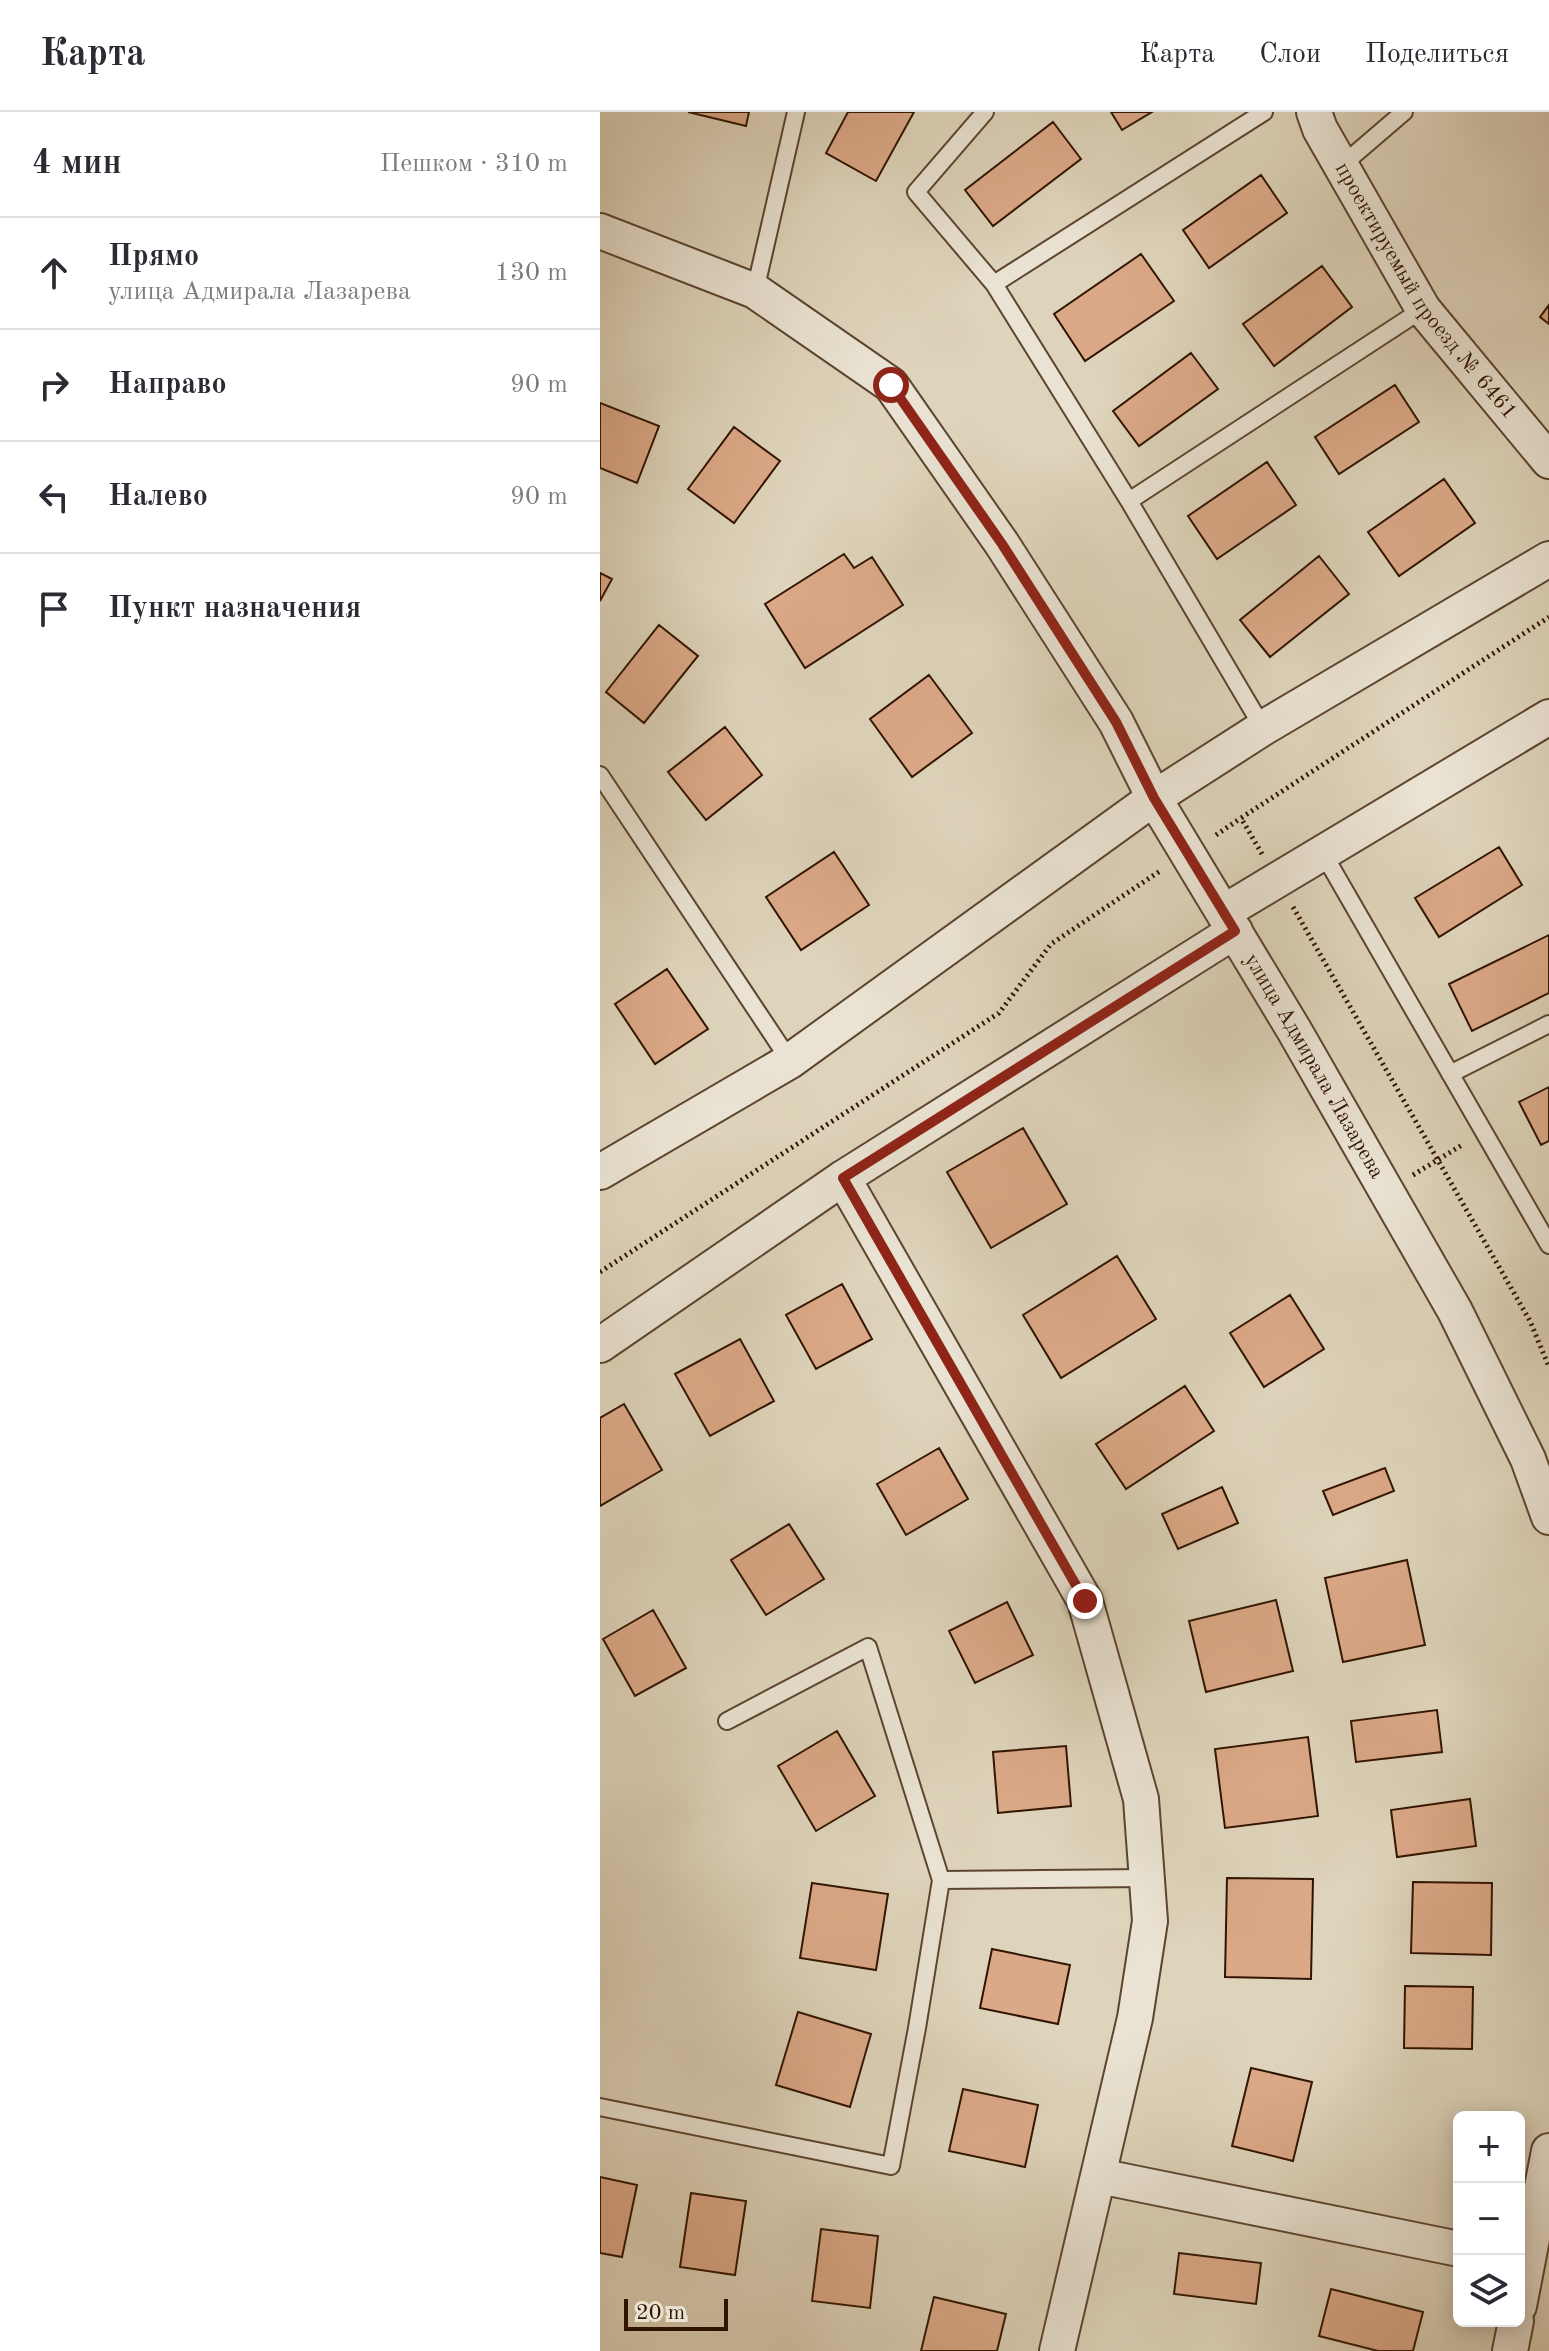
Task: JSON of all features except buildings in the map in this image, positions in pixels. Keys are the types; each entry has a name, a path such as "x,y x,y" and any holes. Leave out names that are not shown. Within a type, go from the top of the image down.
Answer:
{"street":[{"name":"проектируемый проезд № 6461","path":"1314,112 1320,129 1423,309 1549,461"},
{"name":"улица Адмирала Лазарева","path":"600,231 755,291 891,385 1002,544 1116,722 1154,798 1462,1325 1528,1459 1549,1517"},
{"path":"600,1172 790,1061 1154,798 1263,728 1549,559"},
{"path":"600,1345 843,1178 1229,922 1323,853 1549,717"},
{"path":"843,1178 1085,1601 1141,1799 1150,1921 1135,2018 1057,2351"},
{"path":"1525,2255 1549,2151"},
{"path":"1099,2176 1453,2248"},
{"path":"1510,2351 1515,2327"}],"lane":[{"path":"755,291 796,112"},
{"path":"985,112 916,192 994,284 1129,501 1263,728"},
{"path":"994,284 1264,112"},
{"path":"1341,166 1404,112"},
{"path":"1129,501 1423,309"},
{"path":"600,775 790,1061"},
{"path":"1323,853 1549,1245"},
{"path":"1450,1074 1549,1024"},
{"path":"600,2107 891,2166 941,1880 868,1647 727,1721"},
{"path":"941,1880 1147,1878"}],"path":[{"path":"600,1272 999,1013 1051,944 1241,818"},
{"path":"1387,1192 1484,1132"}],"route":[{"path":"891,385 1002,544 1116,722 1154,798 1235,931 843,1178 1085,1601"}]}
